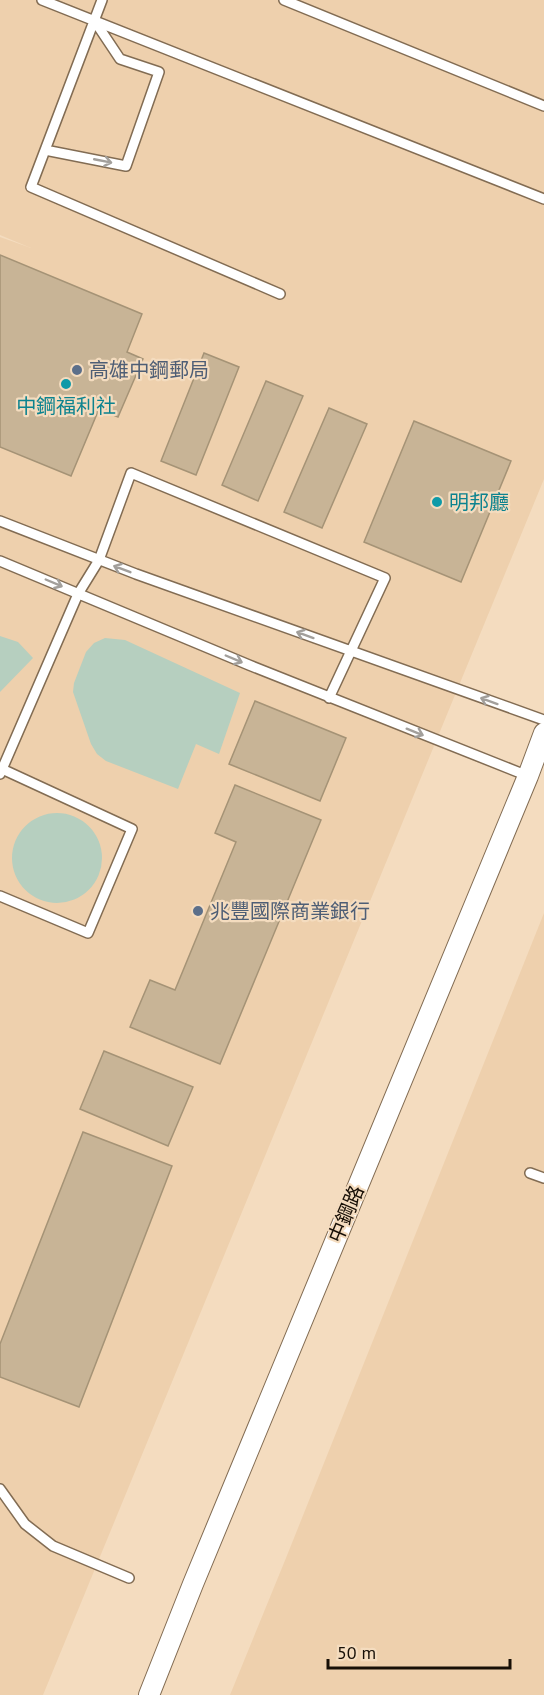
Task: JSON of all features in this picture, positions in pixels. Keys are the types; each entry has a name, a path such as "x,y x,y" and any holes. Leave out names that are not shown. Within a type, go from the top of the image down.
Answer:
{"street":[{"name":"中鋼路","path":"149,1695 544,734"}],"lane":[{"path":"42,0 544,199"},
{"path":"102,0 31,187 280,294"},
{"path":"284,0 544,106"},
{"path":"45,150 126,166 159,72 120,58 94,20"},
{"path":"0,896 88,933 132,829 1,771 78,594 99,560 131,473 385,578 329,698"},
{"path":"0,521 99,560 544,720"},
{"path":"0,561 329,698 528,776"},
{"path":"530,1173 544,1178"},
{"path":"0,1488 25,1524 53,1546 129,1578"}],"shaded area":[{"path":"0,0 544,0 544,479 43,1695 0,1695 0,237 31,248 0,235"},
{"path":"544,913 544,1695 230,1695 286,1558"}],"green space":[{"path":"0,636 18,642 33,658 0,692"},
{"path":"105,638 125,640 240,693 219,754 196,744 178,789 106,761 97,754 91,744 73,692 74,683 86,652 94,643"},
{"path":"57,813 74,817 89,826 98,841 102,858 98,875 89,890 74,899 57,903 40,899 25,890 16,875 12,858 16,841 25,826 40,817"}],"building":[{"name":"中鋼福利社","path":"0,255 142,314 127,352 143,359 118,417 99,409 71,476 0,447"},
{"path":"204,353 239,367 196,475 161,461"},
{"path":"266,381 303,396 258,501 222,485"},
{"path":"329,408 367,424 322,528 284,512"},
{"name":"明邦廳","path":"414,421 511,461 461,582 364,542"},
{"path":"255,701 346,738 320,801 229,764"},
{"path":"235,785 321,820 220,1064 130,1027 150,980 175,990 236,842 215,833"},
{"path":"104,1051 193,1087 168,1146 80,1109"},
{"path":"83,1132 172,1166 79,1407 0,1377 0,1344"}],"place":[{"name":"高雄中鋼郵局","path":"77,370"},
{"name":"中鋼福利社","path":"66,384"},
{"name":"明邦廳","path":"437,502"},
{"name":"兆豐國際商業銀行","path":"198,911"}]}
